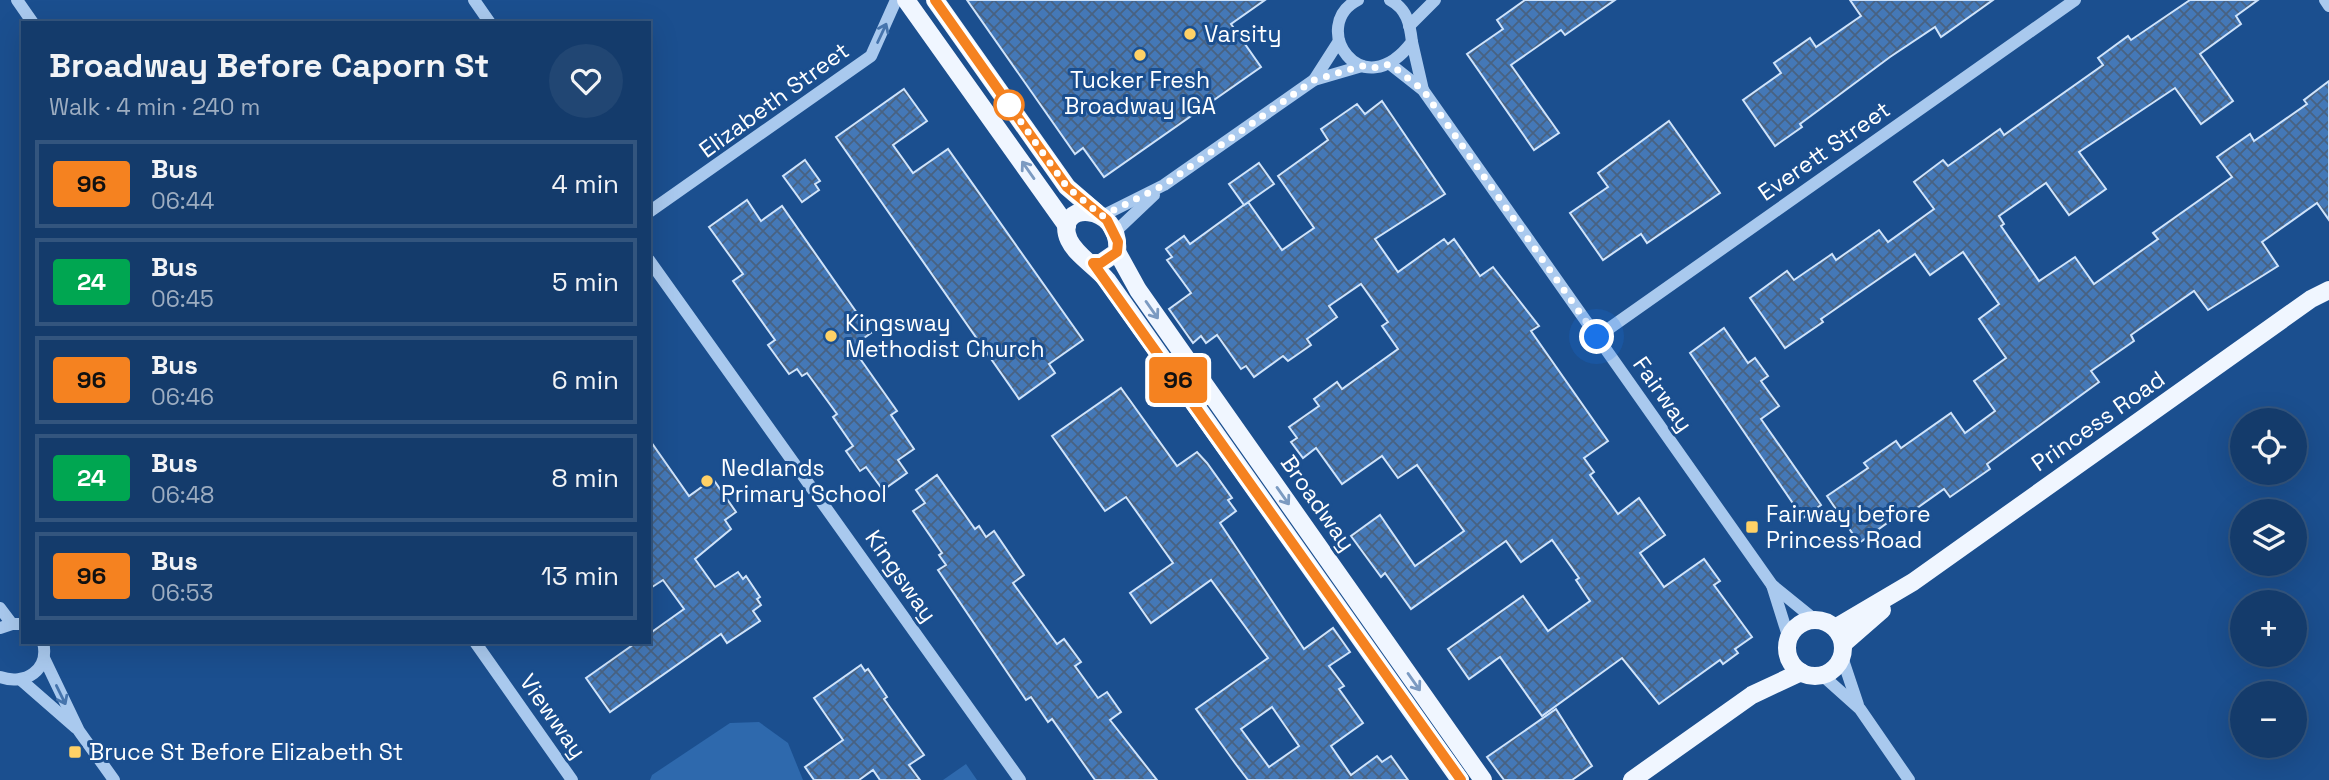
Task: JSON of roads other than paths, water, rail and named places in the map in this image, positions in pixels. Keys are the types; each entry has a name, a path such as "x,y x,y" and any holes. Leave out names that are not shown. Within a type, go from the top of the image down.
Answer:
{"main road":[{"path":"906,0 1067,226 1068,237 1074,249 1093,263 1101,263 1117,252 1115,232 1099,214 1067,187 935,0"},
{"path":"1067,226 1076,214 1082,211 1099,214"},
{"name":"Broadway","path":"1117,252 1138,290 1483,780"},
{"name":"Broadway","path":"1093,263 1461,780"},
{"name":"Princess Road","path":"2311,299 2329,278"},
{"name":"Princess Road","path":"1840,643 1913,582 2311,299 2329,290"},
{"path":"1632,780 1752,695 1801,672 1822,675 1837,665 1840,643 1815,620 1799,625 1789,647 1752,695"},
{"path":"1789,647 1801,672"}],"street":[{"path":"16,0 32,21"},
{"path":"474,0 489,21"},
{"name":"Elizabeth Street","path":"651,211 872,56 897,0"},
{"path":"1358,0 1345,5 1338,30 1339,41 1351,60 1373,68 1390,64 1412,42"},
{"path":"1396,1 1404,11 1409,26 1435,0"},
{"name":"Everett Street","path":"1597,337 2075,0"},
{"path":"2325,0 2329,6"},
{"name":"Fairway","path":"1409,26 1423,90"},
{"path":"1314,80 1339,41"},
{"name":"Fairway","path":"1390,64 1423,90 1772,585 1815,620"},
{"path":"1115,232 1164,185 1314,80 1362,66"},
{"path":"1099,214 1164,185"},
{"name":"Kingsway","path":"651,263 1020,780"},
{"name":"Fairway","path":"1772,585 1789,647"},
{"path":"0,608 11,625"},
{"path":"1840,643 1860,709"},
{"name":"Viewway","path":"476,644 572,780"},
{"path":"2,680 21,680 36,672 46,648"},
{"path":"46,648 79,731"},
{"path":"1822,675 1860,709 1909,780"},
{"path":"21,680 79,731 114,780"}],"place":[{"name":"Varsity","path":"1190,34"},
{"name":"Tucker Fresh Broadway IGA","path":"1140,55"},
{"name":"Kingsway Methodist Church","path":"831,336"},
{"name":"Nedlands Primary School","path":"707,481"},
{"name":"Fairway before Princess Road","path":"1752,527"},
{"name":"Bruce St Before Elizabeth St","path":"75,752"}]}
